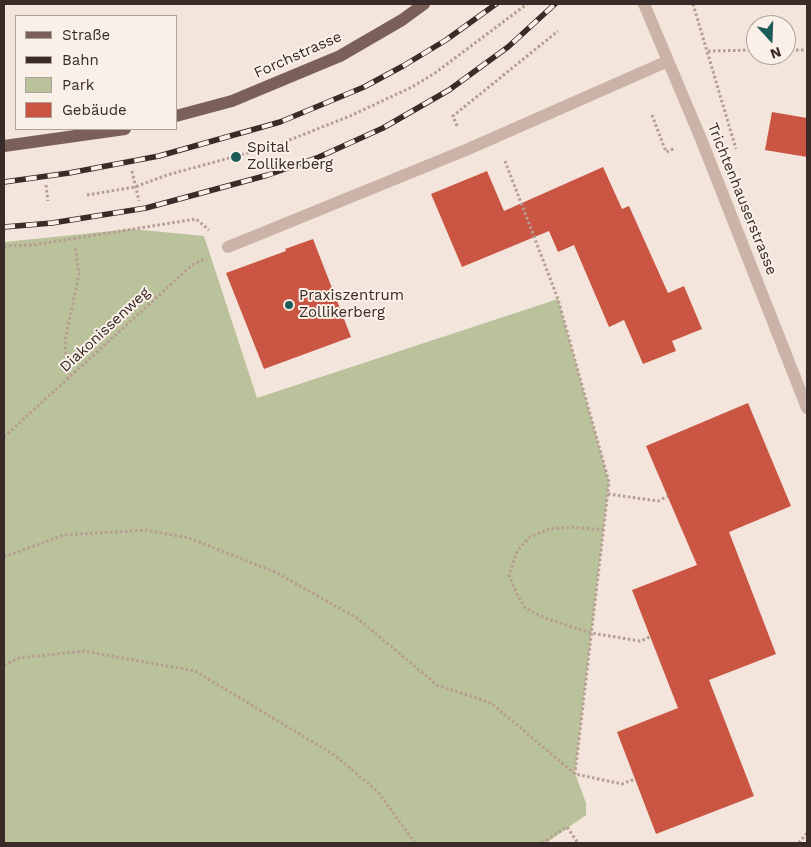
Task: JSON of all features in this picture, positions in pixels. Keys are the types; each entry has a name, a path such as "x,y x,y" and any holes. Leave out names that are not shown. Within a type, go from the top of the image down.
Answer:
{"main road":[{"name":"Forchstrasse","path":"178,115 232,100 340,56 402,20 424,4"},
{"path":"4,146 118,130"}],"street":[{"name":"Trichtenhauserstrasse","path":"644,4 712,166 807,408"},
{"path":"228,248 496,137 668,61"}],"path":[{"path":"87,195 135,187 167,175 276,145 350,116 412,87 486,36 527,4"},
{"path":"693,4 739,157 712,166"},
{"path":"453,116 558,31"},
{"path":"708,51 746,50"},
{"path":"652,114 662,141"},
{"path":"496,137 558,299 609,482 574,774"},
{"path":"132,171 139,201"},
{"path":"46,185 48,201"},
{"path":"4,246 33,244 196,219 228,248"},
{"path":"68,379 65,341 79,274 75,247"},
{"name":"Diakonissenweg","path":"4,437 192,265 228,248"},
{"path":"608,494 658,501 668,496"},
{"path":"604,530 572,527 549,529 530,537 517,550 509,576 525,608 545,618 591,633 640,641 650,638"},
{"path":"4,557 64,535 146,530 189,538 275,572 357,618 437,685 491,703 574,774 622,784 635,779"},
{"path":"4,665 19,658 84,651 195,671 336,756 378,792 415,843"},
{"path":"542,843 567,827 578,843"},
{"path":"799,843 807,833"}],"green space":[{"path":"132,229 204,236 257,398 558,299 609,482 575,773 586,803 586,815 546,843 4,843 4,242"}],"building":[{"path":"772,112 807,118 807,157 765,150"},
{"path":"603,167 622,209 629,206 668,293 684,286 702,329 672,341 676,351 643,364 624,320 609,327 574,245 558,252 549,231 462,267 431,194 487,171 504,211"},
{"name":"Praxiszentrum Zollikerberg","path":"313,239 351,337 264,369 226,273"},
{"path":"748,403 791,506 729,532 776,654 709,680 754,796 656,834 617,732 678,708 632,590 697,565 646,446"}],"railway":[{"path":"4,182 69,173 159,156 280,122 364,87 403,66 446,40 496,4"},
{"path":"4,227 52,223 146,208 268,175 319,157 383,128 449,90 508,47 555,4"}],"place":[{"name":"Spital Zollikerberg","path":"236,157"},
{"name":"Praxiszentrum Zollikerberg","path":"289,305"}]}
